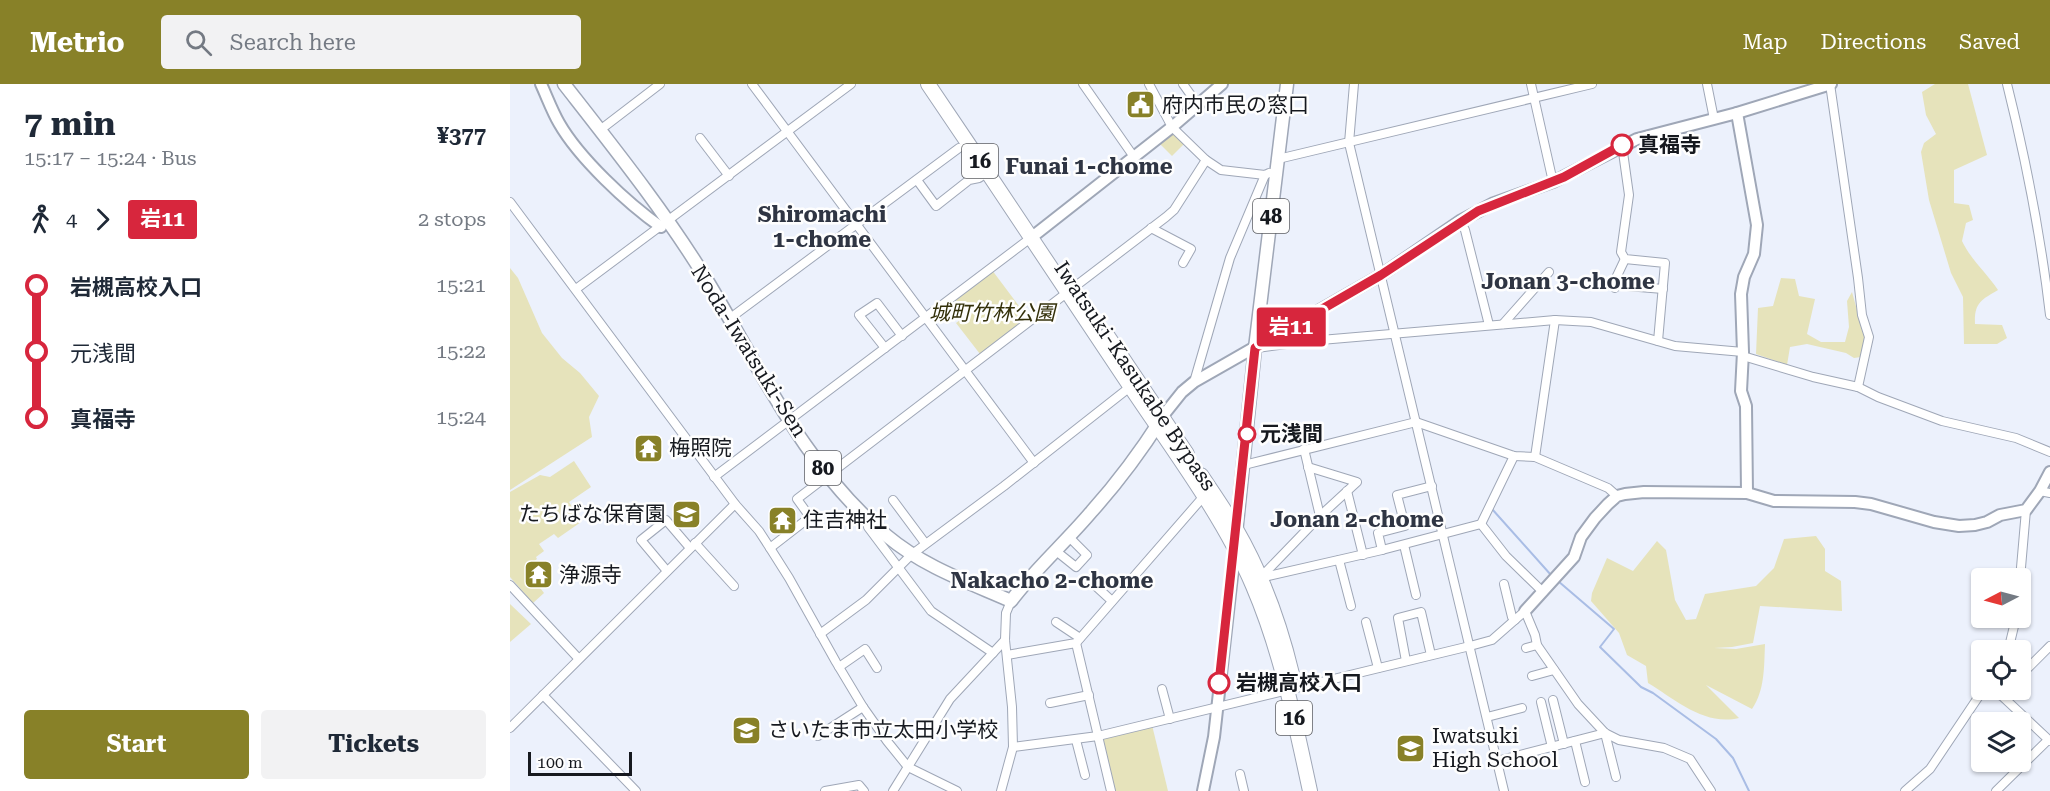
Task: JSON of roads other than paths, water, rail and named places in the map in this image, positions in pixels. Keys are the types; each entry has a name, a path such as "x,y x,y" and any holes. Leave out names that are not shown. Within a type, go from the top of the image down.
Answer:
{"highway":[{"name":"Iwatsuki-Kasukabe Bypass","path":"928,84 988,172 1035,235"},
{"name":"Iwatsuki-Kasukabe Bypass","path":"939,84 1071,290 1237,530 1277,619 1310,791"},
{"name":"Iwatsuki-Kasukabe Bypass","path":"1071,290 1130,387 1160,421 1235,549 1253,585 1291,688 1319,791"}],"main road":[{"name":"Noda-Iwatsuki-Sen","path":"564,84 600,130 664,224 707,281 789,421 829,475 868,519 911,555 928,565 1011,602"},
{"name":"48","path":"1235,549 1273,168 1287,84"},
{"path":"1011,602 1022,586 1069,537 1125,472 1160,421"}],"street":[{"path":"541,84 559,123 578,149 644,215 664,224"},
{"path":"600,130 660,84"},
{"path":"752,84 1034,463"},
{"path":"576,289 851,84"},
{"path":"1083,84 1134,157"},
{"path":"1149,84 1172,127 1206,160 1221,170 1273,168 1349,143 1592,84"},
{"path":"1183,84 1198,105"},
{"path":"714,477 1035,235 1172,127 1222,84"},
{"path":"1354,84 1349,143 1504,791"},
{"path":"1531,84 1553,182"},
{"path":"1707,84 1714,119"},
{"path":"1160,421 1182,392 1194,382 1381,275 1460,221 1494,203 1553,182 1622,145 1655,133 1737,113 1831,84 1862,315 1869,337 1858,387"},
{"path":"2007,84 2023,146 2041,247 2050,315"},
{"path":"1737,113 1757,225 1754,254 1742,288 1743,354 1740,391 1746,406 1747,493"},
{"path":"700,138 729,176"},
{"path":"1622,145 1629,195 1621,252 1625,259"},
{"path":"729,319 959,148"},
{"path":"770,548 810,517 797,499 966,372 1174,210 1206,160"},
{"path":"1194,382 1230,258 1273,168"},
{"path":"917,180 936,206 969,180 979,178 988,172"},
{"path":"510,202 714,477 759,531 789,578 863,707 908,767 957,791"},
{"path":"1460,221 1465,230 1489,325"},
{"path":"1152,228 1191,249 1183,263"},
{"path":"1625,259 1665,263 1658,341"},
{"path":"1625,259 1616,278 1615,287 1663,289"},
{"path":"1503,324 1549,272"},
{"path":"885,348 859,315 877,303 902,336"},
{"path":"1255,348 1489,325 1555,320 1591,322 1675,346 1743,354 1813,377 1858,387 1942,421 2016,438 2050,452"},
{"path":"1535,457 1555,320"},
{"path":"820,634 866,600 925,543 1034,463 1130,387"},
{"path":"1244,465 1416,422 1514,456 1535,457 1608,488 1617,496"},
{"path":"1304,449 1320,516"},
{"path":"1260,578 1404,545 1481,524 1514,456"},
{"path":"1260,578 1320,516 1357,482 1308,467"},
{"path":"1013,747 1098,736 1492,640 1525,611 1574,557 1581,537 1594,518 1617,496 1644,492 1747,493 1774,501 1855,502 1959,526 1975,525 1987,522 2000,514 2026,510 2045,492 2050,472"},
{"path":"1382,550 1378,533 1405,526 1397,495 1432,486"},
{"path":"1347,491 1363,555"},
{"path":"1007,656 1078,641 1204,496"},
{"path":"892,500 925,543"},
{"path":"510,728 735,504"},
{"path":"2021,568 2026,510"},
{"path":"868,519 868,527 931,611 993,653"},
{"path":"667,571 641,540 666,520 734,586"},
{"path":"1481,524 1506,556 1543,592"},
{"path":"1056,550 1076,567 1087,555 1069,537"},
{"path":"1404,545 1416,595"},
{"path":"1203,791 1210,760 1235,549"},
{"path":"1339,560 1351,606"},
{"path":"1088,579 1112,602"},
{"path":"1504,584 1512,617 1515,620"},
{"path":"510,585 578,658"},
{"path":"1001,791 1013,747 1012,707 1005,640 1006,614 1011,602"},
{"path":"1525,611 1537,645 1578,704 1605,733 1619,740 1665,748 1690,759 1711,791"},
{"path":"1406,661 1398,618 1421,612 1431,655"},
{"path":"1056,622 1078,641 1111,791"},
{"path":"1366,622 1378,668"},
{"path":"906,791 895,788 950,699 1005,640"},
{"path":"1526,648 1537,645"},
{"path":"2031,665 2050,646"},
{"path":"839,667 865,649 878,668"},
{"path":"1532,676 1554,670"},
{"path":"1162,689 1170,719"},
{"path":"543,695 636,791"},
{"path":"1050,703 1089,695"},
{"path":"1553,700 1564,744"},
{"path":"1905,791 1930,769 1977,700"},
{"path":"1996,791 2049,740 2012,700"},
{"path":"1541,702 1552,747"},
{"path":"818,736 863,707"},
{"path":"1487,717 1522,708"},
{"path":"1497,761 1605,733"},
{"path":"1605,733 1616,777"},
{"path":"1076,740 1085,775"},
{"path":"1575,741 1585,782"},
{"path":"1240,774 1244,791"},
{"path":"825,791 859,785 864,791"}],"waterway":[{"path":"1492,509 1551,575"},
{"path":"1558,581 1614,629 1600,647 1641,687 1653,693 1716,739 1733,758 1749,791"}],"place":[{"name":"府内市民の窓口","path":"1141,105"},
{"name":"真福寺","path":"1622,145"},
{"name":"元浅間","path":"1247,434"},
{"name":"梅照院","path":"648,448"},
{"name":"たちばな保育園","path":"687,514"},
{"name":"住吉神社","path":"782,520"},
{"name":"浄源寺","path":"538,575"},
{"name":"岩槻高校入口","path":"1219,683"},
{"name":"さいたま市立太田小学校","path":"747,730"},
{"name":"Iwatsuki High School","path":"1411,748"}],"district":[{"name":"Funai 1-chome","path":"1089,166"},
{"name":"Shiromachi 1-chome","path":"822,226"},
{"name":"Jonan 3-chome","path":"1568,281"},
{"name":"Jonan 2-chome","path":"1357,519"},
{"name":"Nakacho 2-chome","path":"1052,580"}],"park label":[{"name":"城町竹林公園","path":"992,313"}]}
